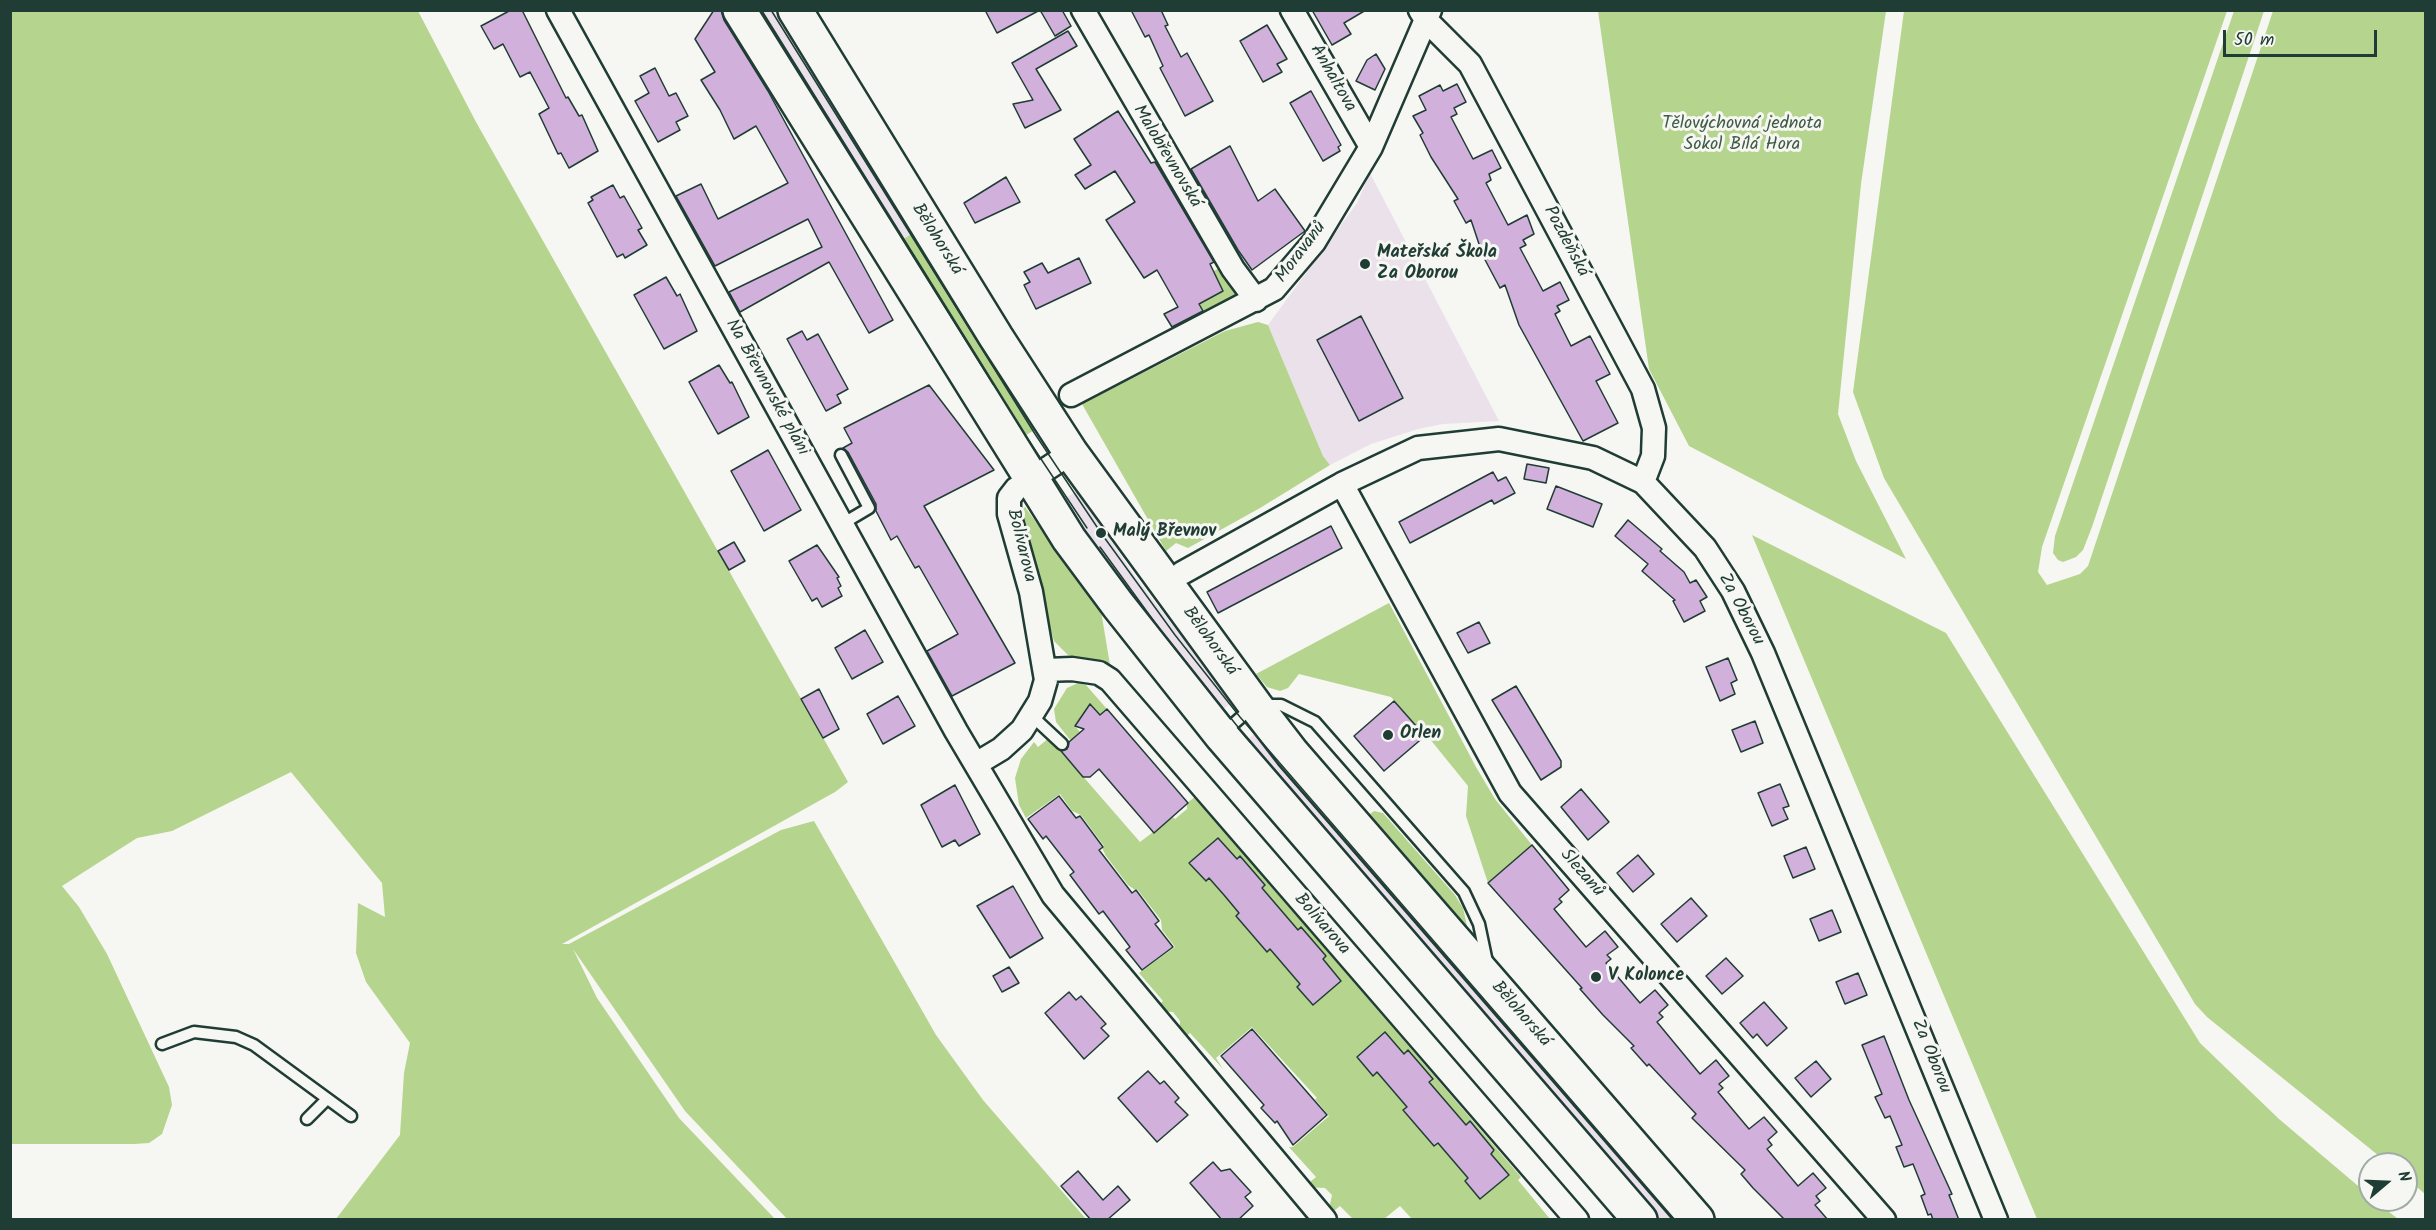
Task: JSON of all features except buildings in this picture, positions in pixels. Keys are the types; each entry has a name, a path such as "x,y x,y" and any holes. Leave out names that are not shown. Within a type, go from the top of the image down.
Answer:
{"main road":[{"path":"740,10 1076,549 1173,677 1221,735 1640,1220"},
{"name":"Bělohorská","path":"795,10 996,337 1071,453 1256,705 1292,753 1697,1220"}],"street":[{"name":"Na Břevnovské pláni","path":"558,10 976,764"},
{"name":"Malobřevnovská","path":"1083,10 1233,269 1256,300"},
{"name":"Anhaltova","path":"1292,10 1371,147"},
{"name":"Moravanů","path":"1071,395 1274,289 1314,242 1371,147 1426,14"},
{"name":"Pozdeňská","path":"1426,14 1470,64 1643,388 1654,428 1653,456 1643,482"},
{"name":"Za Oborou","path":"1182,573 1342,484 1418,448 1499,439 1593,458 1643,482 1705,548 1733,591 1758,643 1996,1220"},
{"name":"Bolívarova","path":"976,764 1001,749 1022,730 1032,716 1044,691 1046,670 1031,592 1008,506 1013,492 1071,453"},
{"name":"Slezanů","path":"1342,484 1510,793 1884,1220"},
{"name":"Bolívarova","path":"1046,670 1072,669 1099,673 1110,680 1577,1220"},
{"path":"976,764 1053,895 1325,1220"}],"lane":[{"path":"841,455 869,508 842,524"},
{"path":"1221,735 1256,705"},
{"path":"1032,716 1062,744"},
{"path":"162,1044 194,1032 236,1037 254,1045 351,1116"},
{"path":"307,1119 327,1099"}],"shaded area":[{"path":"755,11 774,11 913,233 900,241"},
{"name":"Mateřská Škola Za Oborou","path":"1370,173 1499,421 1443,424 1418,429 1371,444 1330,465 1323,456 1268,325 1357,203"},
{"path":"1077,491 1137,579 1232,702 1220,712 1126,589 1064,499"},
{"path":"1260,729 1679,1219 1658,1219 1245,742"}],"green space":[{"path":"11,11 418,11 476,122 848,782 835,792 562,944 569,944 781,830 814,821 936,1035 983,1100 1086,1219 787,1219 685,1111 573,949 597,998 679,1118 775,1219 336,1219 400,1135 404,1073 410,1043 366,982 356,953 358,903 385,917 382,883 291,772 172,831 137,838 62,886 79,907 107,954 169,1087 172,1105 162,1134 149,1143 134,1144 11,1144"},
{"name":"Tělovýchovná jednota Sokol Bílá Hora","path":"1598,11 1886,11 1861,184 1838,414 1856,461 1906,559 1689,446 1649,369"},
{"path":"1904,11 2227,11 2042,547 2038,572 2047,585 2080,574 2088,566 2273,11 2425,11 2425,1194 2418,1188 2418,1152 2374,1152 2207,1017 2195,1004 1884,478 1853,392"},
{"path":"2234,11 2264,11 2092,527 2083,550 2076,557 2063,562 2058,560 2053,553 2055,536"},
{"path":"913,233 1036,429 1023,437 900,241"},
{"path":"1225,265 1240,295 1207,319 1188,285"},
{"path":"1258,322 1268,325 1323,456 1330,465 1188,548 1176,543 1166,551 1082,404 1225,331"},
{"path":"1025,507 1101,611 1111,671 1091,660 1068,655 1054,641 1020,518 1020,511"},
{"path":"1752,535 1946,633 2200,1043 2279,1119 2358,1186 2358,1212 2389,1212 2398,1219 2037,1219"},
{"path":"1389,603 1476,767 1495,799 1532,845 1488,883 1466,816 1468,786 1421,728 1419,729 1391,697 1299,674 1288,688 1280,691 1267,687 1256,674"},
{"path":"1078,683 1086,685 1107,709 1100,715 1090,704 1075,726 1080,732 1071,741 1056,722 1054,709 1067,688"},
{"path":"1049,738 1069,742 1060,750 1140,842 1173,817 1175,819 1187,809 1187,803 1195,797 1521,1177 1518,1180 1550,1219 1412,1219 1400,1206 1384,1219 1353,1219 1340,1206 1329,1215 1332,1195 1325,1188 1304,1187 1316,1177 1289,1147 1293,1147 1329,1116 1315,1099 1317,1098 1252,1027 1216,1058 1223,1069 1190,1033 1179,1042 1180,1021 1173,1012 1152,1011 1163,1001 1139,973 1175,947 1162,930 1161,920 1137,889 1128,885 1106,856 1102,848 1104,846 1081,815 1072,811 1060,794 1026,818 1019,805 1015,778 1021,759 1034,742 1038,747","holes":["1218,838 1237,859 1241,857 1265,885 1262,889 1298,930 1302,928 1326,956 1323,959 1341,980 1313,1005 1297,987 1300,984 1270,949 1267,952 1251,934 1236,916 1239,913 1209,878 1205,881 1190,863","1385,1032 1404,1054 1408,1050 1433,1079 1429,1082 1466,1125 1470,1122 1494,1150 1491,1154 1509,1174 1481,1199 1465,1181 1468,1178 1438,1143 1434,1146 1403,1111 1407,1107 1377,1072 1373,1075 1357,1057"]},
{"path":"1374,811 1383,813 1455,895 1463,908 1467,926 1370,814"}],"tram line":[{"path":"759,10 993,384"},
{"path":"771,10 1035,434 1101,533 1175,635 1240,717 1675,1220"},
{"path":"1025,435 1087,528"},
{"path":"1100,547 1161,631 1250,742"}],"place":[{"name":"Mateřská Škola Za Oborou","path":"1365,264"},
{"name":"Malý Břevnov","path":"1101,533"},
{"name":"Orlen","path":"1388,735"},
{"name":"V Kolonce","path":"1596,977"}]}
